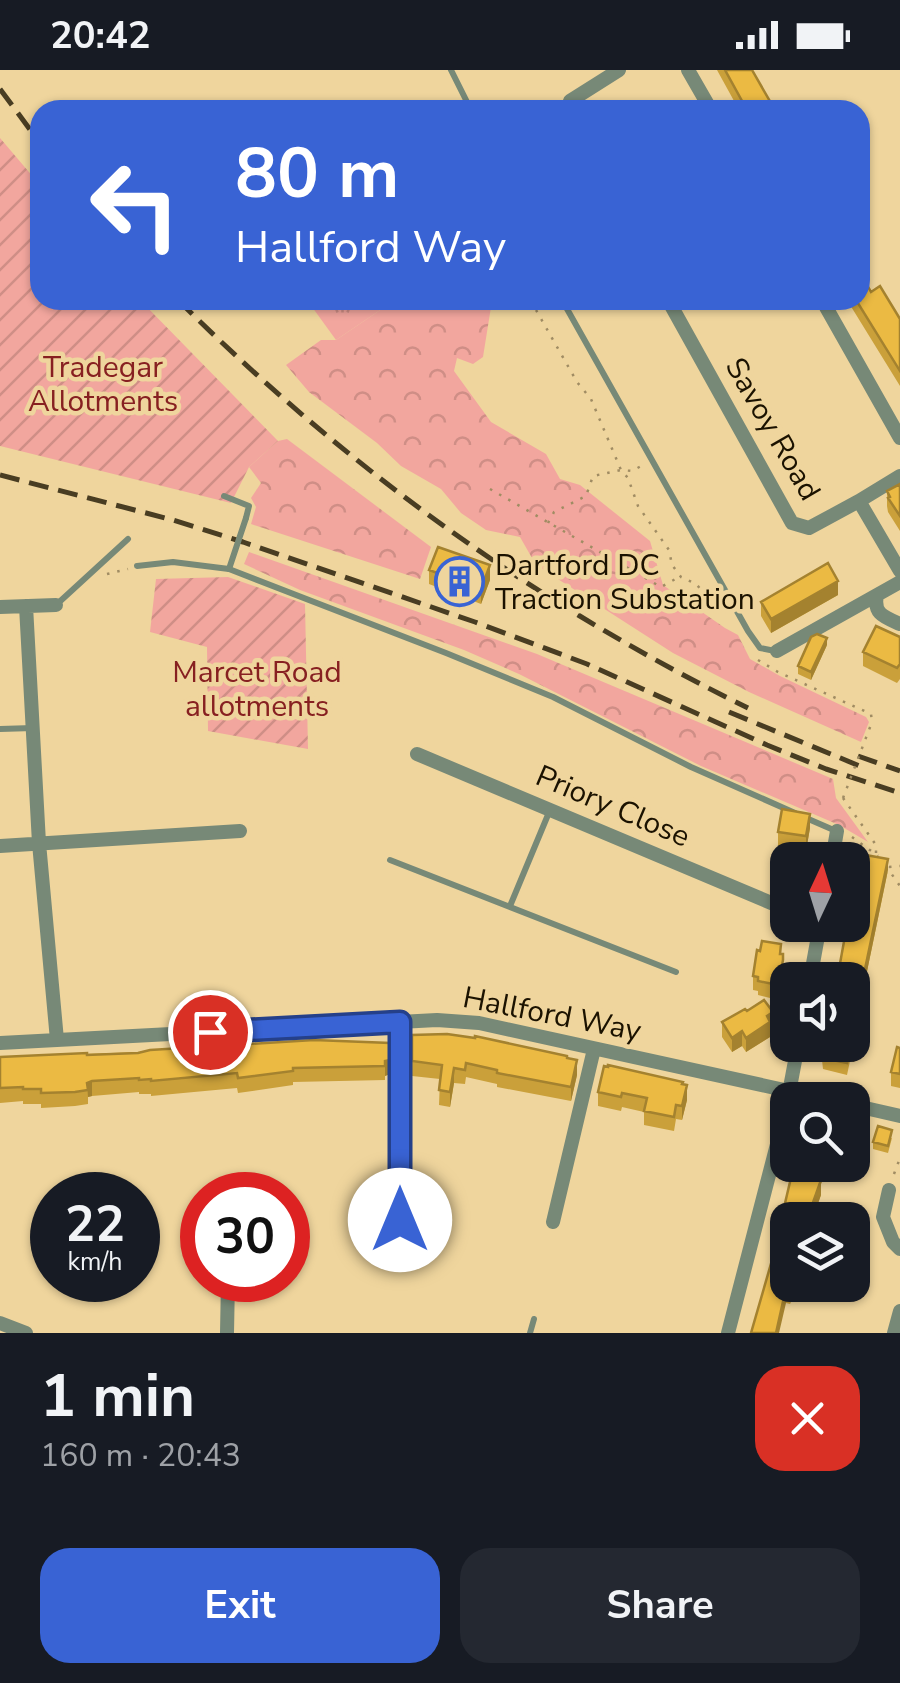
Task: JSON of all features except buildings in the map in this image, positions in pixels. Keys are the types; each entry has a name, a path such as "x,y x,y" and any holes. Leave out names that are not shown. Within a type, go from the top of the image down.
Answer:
{"street":[{"path":"688,70 705,100"},
{"path":"572,100 616,71"},
{"name":"Savoy Road","path":"674,310 792,523 808,528 900,476"},
{"path":"828,310 900,438"},
{"path":"859,501 900,571"},
{"path":"776,651 900,582"},
{"path":"877,595 876,610 900,624"},
{"path":"0,607 56,604"},
{"path":"26,606 39,843 58,1040"},
{"name":"Priory Close","path":"417,754 770,902"},
{"path":"0,846 240,832"},
{"path":"835,842 837,832"},
{"name":"Hallford Way","path":"0,1043 437,1020 480,1024 594,1049 770,1093"},
{"path":"400,1022 400,1220"},
{"path":"553,1222 594,1049"},
{"path":"870,1109 900,1116"},
{"path":"728,1333 770,1171"},
{"path":"889,1190 882,1217 900,1249"},
{"path":"226,1333 227,1302"},
{"path":"894,1333 900,1311"},
{"path":"0,1323 26,1333"}],"lane":[{"path":"451,70 466,100"},
{"path":"568,310 748,632 760,648 776,651"},
{"path":"224,496 249,506 229,569"},
{"path":"56,604 128,539"},
{"path":"137,566 172,562 229,569 553,697 837,832"},
{"path":"0,730 33,728"},
{"path":"510,906 550,809"},
{"path":"390,860 676,972"},
{"path":"530,1333 534,1319"}],"path":[{"path":"536,310 590,399 638,506 669,550 680,577 696,584 715,605 732,602"},
{"path":"548,524 554,512 586,496 593,476 632,471 652,459"},
{"path":"490,490 661,587 680,577"},
{"path":"86,578 137,566"},
{"path":"760,648 762,651 755,658 778,672 871,714 872,722 843,798 876,845 876,855"},
{"path":"837,832 857,839 876,855 900,886"},
{"path":"888,867 900,866"},
{"path":"889,1190 900,1158"}],"green space":[{"name":"Tradegar Allotments","path":"0,138 30,173 30,310 150,310 278,441 249,467 231,503 0,446"},
{"path":"314,310 380,310 336,340"},
{"path":"380,310 491,310 483,357 473,364 457,358 454,371 491,422 546,454 560,479 580,485 650,541 663,585 738,635 750,659 866,717 869,722 861,742 673,653 536,565 520,537 486,530 461,513 441,489 401,466 309,392 286,365 321,340 336,340"},
{"path":"287,439 431,547 420,579 251,524 256,507 251,498 261,483 249,467 278,441"},
{"path":"249,552 537,654 833,779 836,798 868,842 839,825 701,766 519,674 300,590 244,564"},
{"name":"Marcet Road allotments","path":"228,577 305,604 308,749 208,731 207,647 150,632 156,579"}],"railway":[{"path":"0,89 30,130"},
{"path":"188,310 308,420 446,528 592,624 748,708"},
{"path":"0,475 173,520 475,622 587,664 826,769 900,793"},
{"path":"729,712 867,769"},
{"path":"858,756 900,771"}],"place":[{"name":"Dartford DC Traction Substation","path":"460,582"}],"route":[{"path":"210,1032 400,1022 400,1220"}]}
